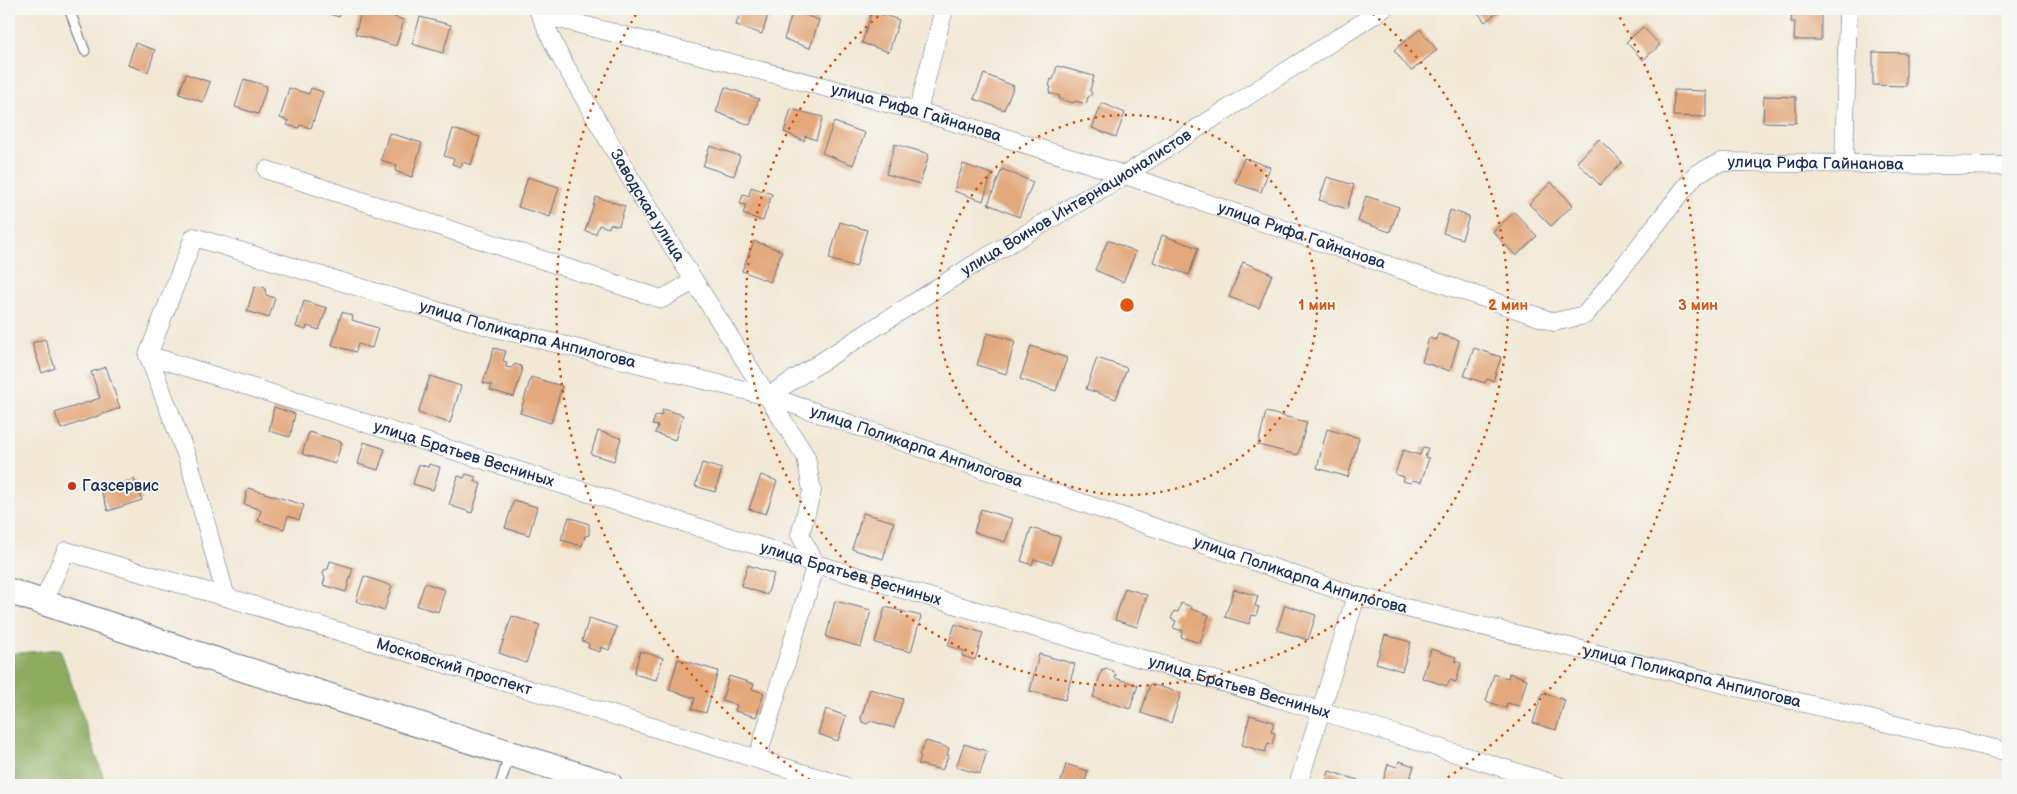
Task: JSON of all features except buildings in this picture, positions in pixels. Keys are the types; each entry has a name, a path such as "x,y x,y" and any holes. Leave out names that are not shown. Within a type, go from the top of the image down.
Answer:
{"main road":[{"path":"9,591 208,658 610,785"}],"street":[{"path":"918,111 944,9"},
{"name":"улица Воинов Интернационалистов","path":"768,396 970,267 1125,175 1383,9"},
{"path":"1844,163 1848,9"},
{"name":"улица Рифа Гайнанова","path":"539,11 918,111 1125,175 1554,322 1585,315 1696,174 1720,162 2008,166"},
{"name":"Заводская улица","path":"539,11 561,60 643,200 806,457 812,491 800,535 816,564"},
{"path":"266,170 662,299 694,281"},
{"name":"улица Поликарпа Анпилогова","path":"148,355 194,236 487,326 768,396 1356,596 2008,752"},
{"path":"148,355 190,465 226,597"},
{"name":"улица Братьев Весниных","path":"148,355 816,564 1321,711 1557,785"},
{"name":"Московский проспект","path":"43,602 66,551 226,597 842,785"},
{"path":"757,759 816,564"},
{"path":"1298,785 1356,596"}],"lane":[{"path":"69,9 85,51"},
{"path":"500,785 510,753"}],"green space":[{"path":"60,649 106,785 9,785 9,654"}],"place":[{"name":"Газсервис","path":"72,486"}]}
